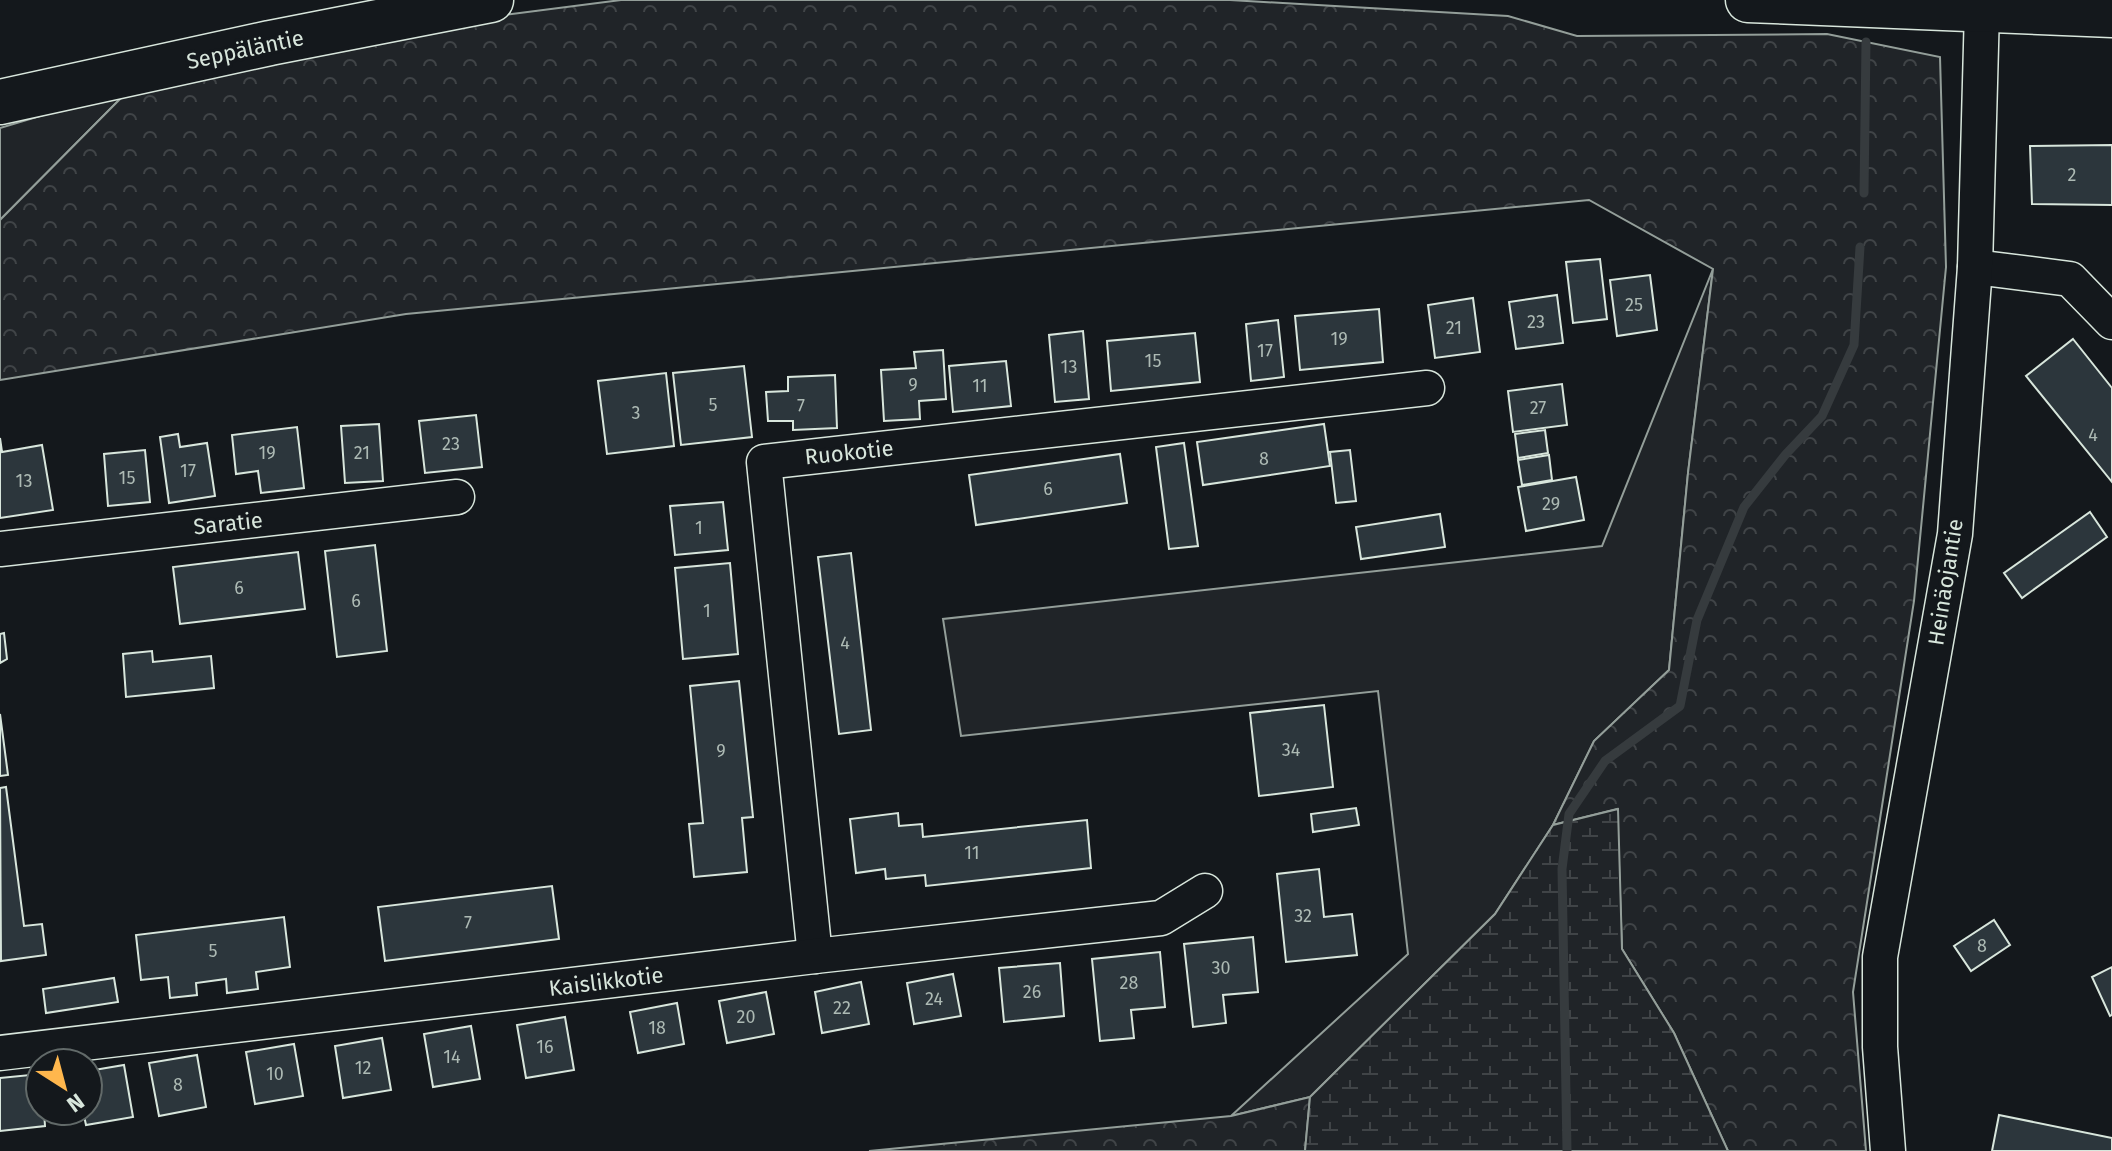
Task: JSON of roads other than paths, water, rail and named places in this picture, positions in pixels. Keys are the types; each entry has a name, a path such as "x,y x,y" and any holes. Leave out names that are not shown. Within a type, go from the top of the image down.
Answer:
{"main road":[{"name":"Seppäläntie","path":"0,102 270,43 491,0"},
{"path":"1748,0 2112,15"}],"street":[{"name":"Heinäojantie","path":"1888,1151 1880,1047 1880,957 1955,534 1975,267 1982,9"},
{"path":"1975,267 2070,279 2112,322"},
{"name":"Ruokotie","path":"815,956 764,462 1427,388"},
{"name":"Saratie","path":"0,549 457,497"},
{"name":"Kaislikkotie","path":"0,1053 1161,918 1205,891"}],"waterway":[{"path":"1864,193 1866,42"},
{"path":"1567,1151 1562,869 1569,814 1605,761 1680,706 1697,620 1744,507 1786,454 1822,416 1854,345 1860,247"}]}
